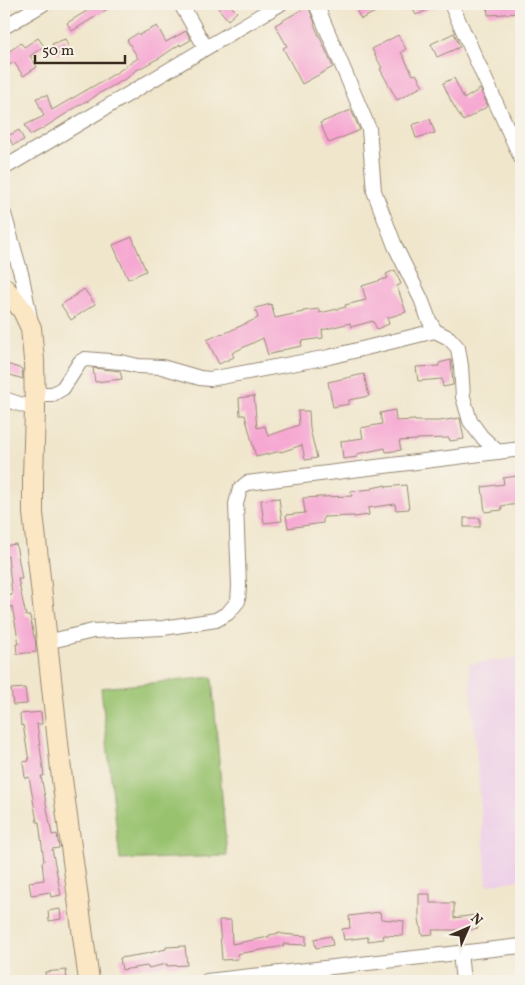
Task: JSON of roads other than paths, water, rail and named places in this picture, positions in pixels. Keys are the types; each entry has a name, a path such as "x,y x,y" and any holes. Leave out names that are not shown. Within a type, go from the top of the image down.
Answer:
{"street":[{"path":"4,27 43,4"},
{"path":"181,4 206,47"},
{"path":"4,168 280,4"},
{"path":"316,4 369,129 374,191 395,246 435,331 449,338 458,348 463,397 470,421 498,452"},
{"path":"451,4 521,158"},
{"path":"4,214 27,296 31,328 35,401 33,513 62,780 89,981"},
{"path":"4,288 22,311 31,328"},
{"path":"4,399 35,401 54,394 63,388 80,362 86,359 120,362 138,366 162,367 210,379 329,357 435,331"},
{"path":"47,642 93,631 163,628 216,620 228,613 238,601 236,504 240,489 247,483 521,449"},
{"path":"211,981 521,946"},
{"path":"460,953 463,981"}]}
